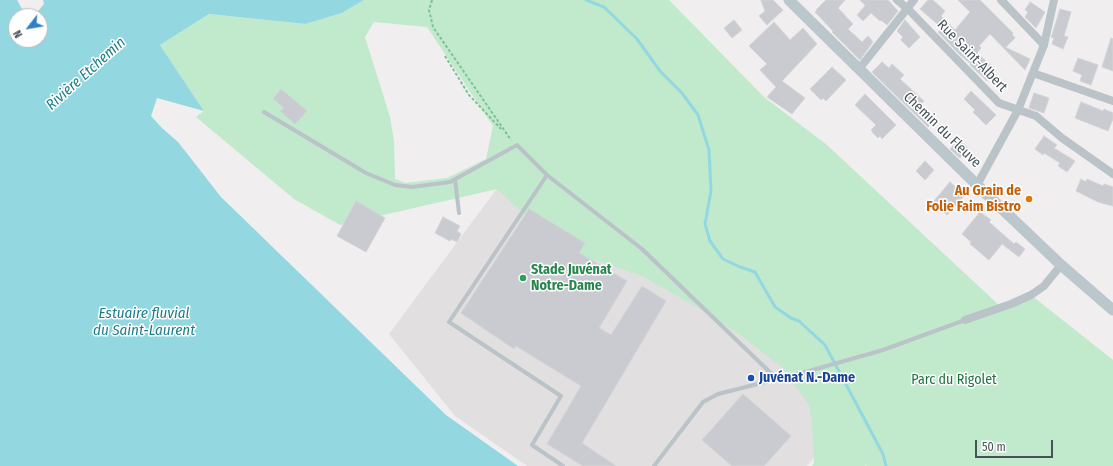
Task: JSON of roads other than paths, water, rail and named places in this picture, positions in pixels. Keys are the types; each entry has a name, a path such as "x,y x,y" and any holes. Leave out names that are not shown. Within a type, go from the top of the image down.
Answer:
{"street":[{"name":"Chemin du Fleuve","path":"790,0 1060,265 1113,310"},
{"name":"Rue Saint-Albert","path":"897,0 908,9 998,103 1036,116 1062,138 1113,174"},
{"path":"859,69 914,0"},
{"path":"1001,0 1044,45"},
{"path":"977,185 1018,110 1044,45 1054,0"},
{"path":"1033,73 1113,101"},
{"path":"965,320 1011,304 1031,295 1044,286 1060,265"}],"lane":[{"path":"264,112 366,174 395,185 412,187 450,182 516,146 547,175 642,249 777,379"},
{"path":"547,175 449,322 561,396 532,445 563,466"},
{"path":"455,179 459,213"},
{"path":"654,466 703,402 718,394 809,371 883,350 965,320"}],"water":[{"name":"Estuaire fluvial du Saint-Laurent","path":"0,0 17,0 22,8 8,8 8,48 48,48 48,8 41,8 44,4 43,0 364,0 342,13 305,24 209,14 160,45 204,111 157,98 151,116 178,142 221,197 446,415 518,466 0,466"}],"waterway":[{"path":"586,0 604,7 637,39 660,71 682,93 698,115 709,150 711,191 705,224 710,241 723,259 755,272 775,307 791,318 799,321 825,345 883,454 886,466"}],"place":[{"name":"Au Grain de Folie Faim Bistro","path":"1029,199"},
{"name":"Stade Juvénat Notre-Dame","path":"523,278"},
{"name":"Juvénat N.-Dame","path":"751,378"}],"water label":[{"name":"Rivière Etchemin","path":"86,74"}],"park label":[{"name":"Parc du Rigolet","path":"954,380"}]}
